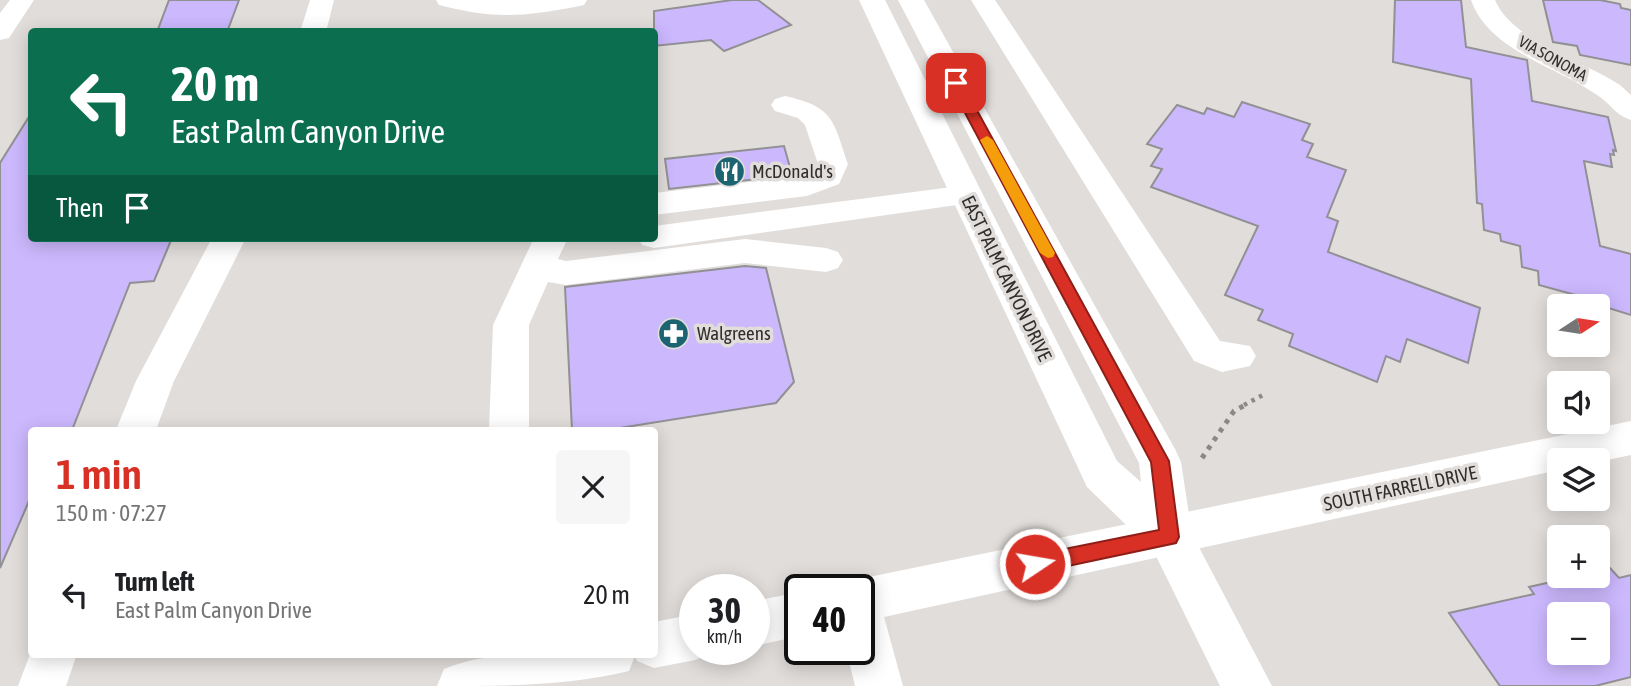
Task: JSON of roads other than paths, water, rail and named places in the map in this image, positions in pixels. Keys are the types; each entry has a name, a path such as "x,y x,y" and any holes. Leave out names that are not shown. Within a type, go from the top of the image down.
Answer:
{"main road":[{"name":"EAST PALM CANYON DRIVE","path":"872,0 1102,474 1170,537"},
{"name":"EAST PALM CANYON DRIVE","path":"911,0 1160,461 1170,537 1247,686"}],"street":[{"path":"0,32 22,0"},
{"path":"314,28 322,0"},
{"path":"447,0 483,8 508,9 548,1 575,0"},
{"path":"984,0 1207,351 1222,358 1237,356"},
{"name":"VIA SONOMA","path":"1483,0 1483,6 1502,28 1609,90 1631,111"},
{"path":"548,1 550,28"},
{"path":"658,204 807,186 828,177 834,164 816,117 810,111 785,106"},
{"path":"658,236 967,195"},
{"path":"137,427 155,381 227,242"},
{"path":"544,252 616,242"},
{"path":"544,252 566,273 745,251 826,260"},
{"path":"509,427 511,325 544,252"},
{"name":"SOUTH FARRELL DRIVE","path":"875,598 1631,439"},
{"path":"658,644 679,640"},
{"path":"42,686 52,658"},
{"path":"461,686 508,666 577,658"},
{"path":"873,665 879,686"}],"place":[{"name":"McDonald's","path":"729,171"},
{"name":"Walgreens","path":"674,333"}]}
